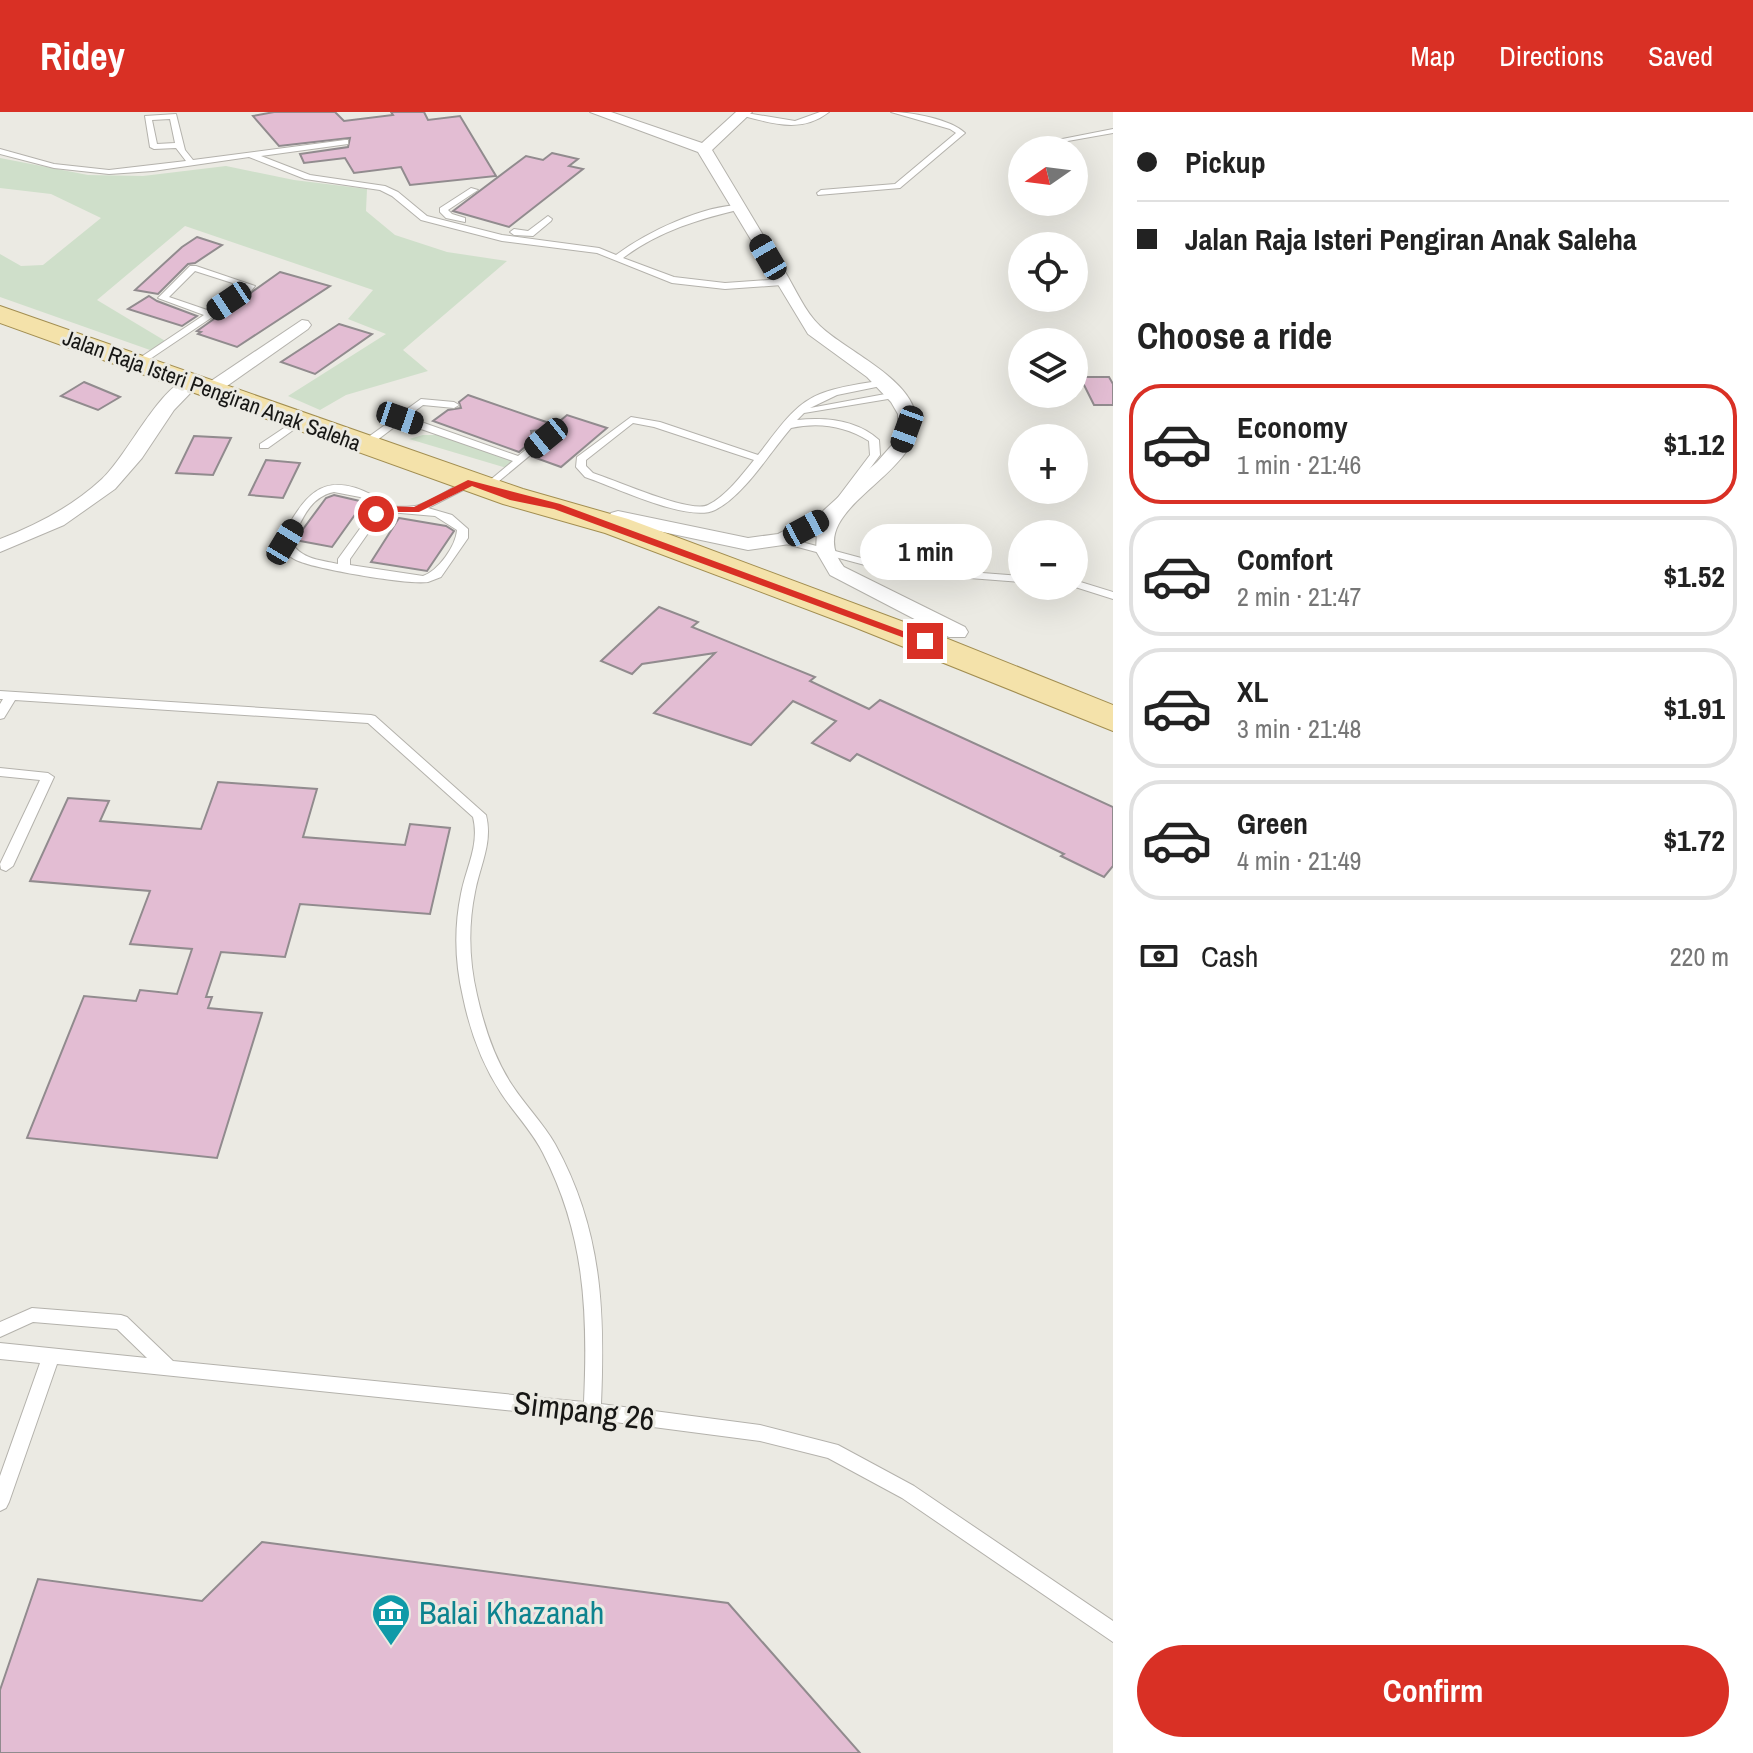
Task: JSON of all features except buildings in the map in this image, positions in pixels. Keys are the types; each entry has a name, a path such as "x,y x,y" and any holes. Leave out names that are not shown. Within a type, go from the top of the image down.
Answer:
{"main road":[{"name":"Jalan Raja Isteri Pengiran Anak Saleha","path":"0,314 491,489 557,506 937,646 1113,719"},
{"name":"Jalan Raja Isteri Pengiran Anak Saleha","path":"491,489 540,514 944,666 1113,737"},
{"path":"557,506 590,509 823,581 1113,692"}],"street":[{"path":"597,112 704,149 782,282 814,330 890,389 907,414 907,429 901,446 832,514 783,540 748,544 618,517"},
{"path":"704,149 744,113"},
{"path":"0,546 66,516 106,486 134,456 166,405 302,325"},
{"path":"832,514 824,551 828,562 837,571 853,582 957,632"}],"lane":[{"path":"744,113 796,125 811,123 825,112"},
{"path":"821,193 897,186 961,133 953,127 895,112"},
{"path":"180,145 154,147 148,118 173,116 180,145 191,163"},
{"path":"1085,136 1113,131"},
{"path":"0,151 54,166 109,172 345,142"},
{"path":"250,154 308,177 382,188 395,194 424,218 440,223 579,247 672,280 701,286 782,282"},
{"path":"474,190 443,210 449,216 514,236 530,234 548,219"},
{"path":"617,258 638,241 660,230 739,207"},
{"path":"440,223 449,216"},
{"path":"138,363 211,314 248,289 248,283 193,268 163,298 211,314"},
{"path":"796,415 890,389"},
{"path":"760,459 656,424 631,420 581,459 581,467 589,475 700,511 717,506 760,459 785,426 809,403 828,394 890,389"},
{"path":"364,445 421,402 454,405"},
{"path":"400,418 520,460"},
{"path":"264,446 299,421"},
{"path":"785,426 832,422 860,430 874,440 875,455 847,489 832,514"},
{"path":"415,510 491,489 546,438 537,435"},
{"path":"344,568 344,559 376,514 387,509 415,510 456,521 463,529 462,538 437,575 424,580 410,580 344,568 299,559 289,552 285,542 314,495 322,489 345,489 363,494 387,509"},
{"path":"783,540 891,569 1008,578"},
{"path":"1088,588 1113,596"},
{"path":"0,715 5,696 371,719 479,815 485,832 468,891 463,934 466,980 478,1027 501,1080 549,1148 579,1215 593,1271 596,1323 592,1411"},
{"path":"0,772 48,777 6,866"},
{"path":"0,1330 32,1315 121,1322 168,1367"},
{"name":"Simpang 26","path":"0,1351 592,1411 760,1433 832,1451 908,1492 1113,1632"},
{"path":"0,1502 51,1356"}],"green space":[{"path":"0,158 88,175 143,176 226,166 294,180 367,189 366,211 395,235 447,252 507,261 403,350 428,371 346,395 320,410 288,396 386,334 348,319 373,290 185,226 97,300 167,342 150,350 0,297 0,254 21,266 43,265 101,218 51,194 0,188"},
{"path":"423,435 455,435 524,461 513,470 409,439"}],"place":[{"name":"Balai Khazanah","path":"391,1647"}],"route":[{"path":"376,514 387,509 415,510 471,482 514,497 557,506 925,641"}]}
